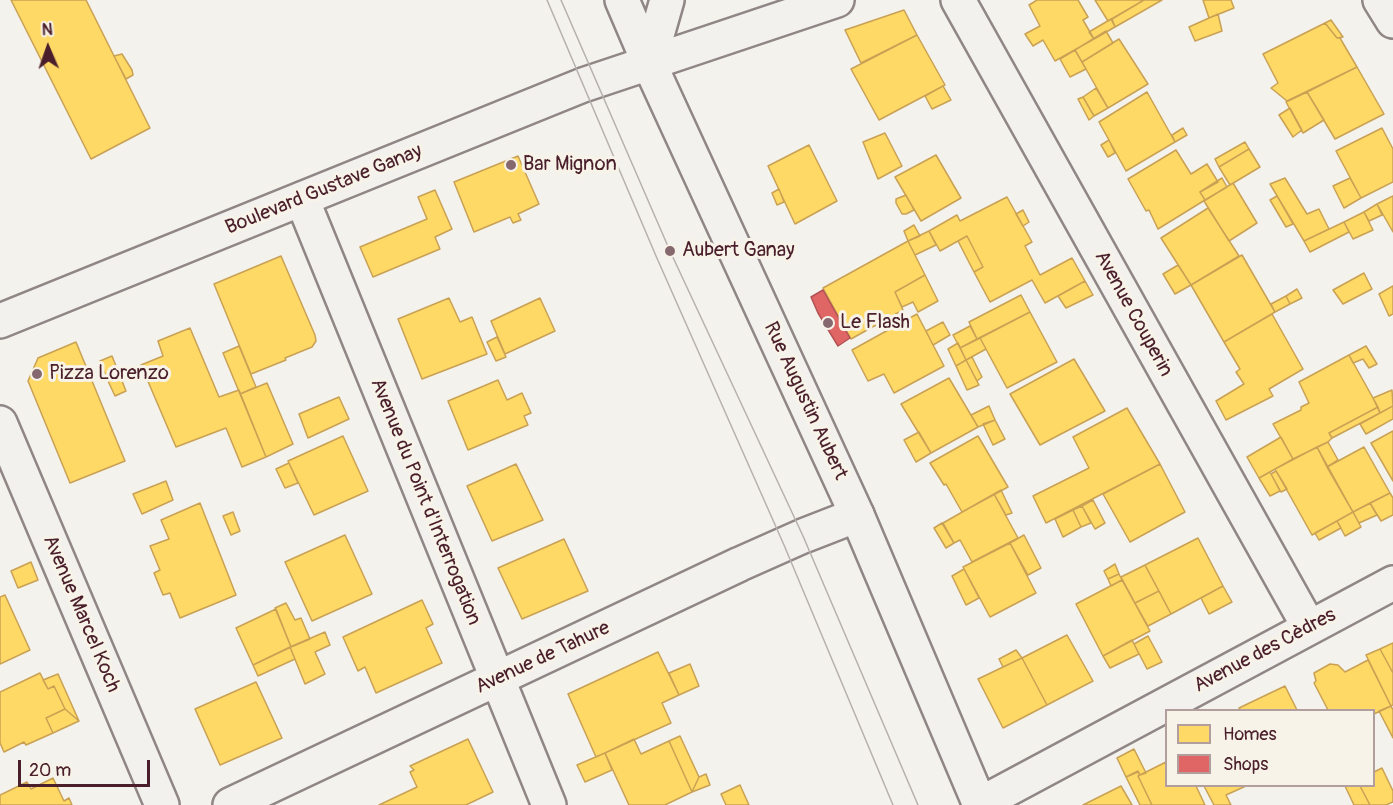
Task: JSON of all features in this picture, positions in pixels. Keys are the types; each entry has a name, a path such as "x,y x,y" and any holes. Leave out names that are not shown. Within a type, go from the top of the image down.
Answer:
{"street":[{"name":"Rue Augustin Aubert","path":"622,0 857,515 980,805"},
{"path":"649,63 667,0"},
{"name":"Boulevard Gustave Ganay","path":"0,321 583,85 837,0"},
{"name":"Avenue Couperin","path":"958,0 1310,627"},
{"path":"1380,0 1393,21"},
{"name":"Avenue du Point d'Interrogation","path":"302,200 549,805"},
{"name":"Avenue Marcel Koch","path":"0,423 162,805"},
{"name":"Avenue de Tahure","path":"231,805 803,536 857,515"},
{"name":"Avenue des Cèdres","path":"980,805 1393,583"}],"building: Homes":[{"path":"11,0 86,0 150,128 91,159"},
{"path":"1037,0 1078,0 1088,17 1083,20 1094,39 1055,61 1043,40 1033,46 1025,34 1040,26 1029,5"},
{"path":"1095,0 1144,0 1108,21"},
{"path":"1144,0 1162,0 1115,27 1112,19"},
{"path":"1203,0 1231,0 1234,8 1209,18"},
{"path":"904,10 917,35 861,63 845,30"},
{"path":"1218,14 1222,31 1195,41 1189,27"},
{"path":"1111,19 1115,27 1094,39 1089,32"},
{"path":"1331,20 1343,37 1337,38 1325,23"},
{"path":"1325,23 1337,38 1340,38 1357,67 1287,101 1271,88 1278,83 1263,54"},
{"path":"1106,31 1113,43 1082,62 1075,50"},
{"path":"917,35 945,85 879,120 851,69"},
{"path":"1119,39 1148,84 1108,108 1082,62"},
{"path":"1075,50 1086,69 1070,77 1060,59"},
{"path":"122,54 133,75 126,79 114,56"},
{"path":"1357,67 1384,114 1335,139 1307,92"},
{"path":"943,86 951,100 932,109 925,96"},
{"path":"1096,88 1108,108 1094,116 1083,97"},
{"path":"1147,92 1175,142 1126,171 1099,122"},
{"path":"1307,92 1324,120 1303,133 1286,102"},
{"path":"1083,97 1094,116 1089,120 1078,99"},
{"path":"1290,108 1302,130 1293,137 1279,115"},
{"path":"1183,128 1187,135 1175,142 1172,135"},
{"path":"1382,128 1393,149 1393,182 1361,198 1336,151"},
{"path":"885,133 902,166 878,179 863,142"},
{"path":"1109,140 1115,153 1108,157 1101,145"},
{"path":"1245,142 1249,149 1219,167 1215,159"},
{"path":"809,145 837,201 795,224 768,166"},
{"path":"1249,149 1260,167 1230,185 1219,167"},
{"path":"1176,150 1191,174 1207,164 1218,182 1200,192 1205,200 1158,229 1149,210 1146,211 1128,179"},
{"path":"936,155 961,198 921,221 895,177"},
{"path":"518,156 539,204 518,214 521,220 513,223 510,217 474,232 454,182"},
{"path":"1222,178 1227,187 1205,200 1200,192"},
{"path":"1285,178 1307,214 1319,209 1329,229 1304,241 1270,184"},
{"path":"1350,178 1361,198 1344,208 1333,186"},
{"path":"1233,183 1257,223 1229,241 1204,201"},
{"path":"779,189 784,202 777,205 772,193"},
{"path":"435,190 452,229 435,237 440,249 373,277 360,247 427,219 418,197"},
{"path":"906,195 914,210 902,214 896,199"},
{"path":"1277,196 1293,224 1286,227 1270,200"},
{"path":"1393,196 1393,232 1377,204"},
{"path":"1007,197 1032,242 1025,246 1040,275 1072,258 1085,281 1045,303 1032,280 990,302 974,272 983,267 967,236 940,251 929,231 957,215 960,221"},
{"path":"1377,204 1382,215 1369,221 1364,212"},
{"path":"1208,208 1239,256 1191,285 1161,238"},
{"path":"1023,210 1029,222 1023,226 1016,214"},
{"path":"1364,212 1373,230 1353,239 1344,222"},
{"path":"1344,222 1349,232 1310,252 1304,241"},
{"path":"914,225 920,236 908,241 904,231"},
{"path":"929,231 936,245 915,255 908,241"},
{"path":"967,236 983,267 974,272 958,241"},
{"path":"908,241 925,275 895,292 903,310 851,339 823,288"},
{"path":"1242,255 1275,312 1224,342 1191,285"},
{"path":"281,256 316,341 312,347 251,374 214,284"},
{"path":"1178,265 1191,285 1175,294 1163,274"},
{"path":"1364,273 1372,289 1343,304 1333,290"},
{"path":"925,275 938,301 918,312 913,302 902,307 895,292"},
{"path":"1085,281 1093,295 1066,308 1058,296"},
{"path":"1393,286 1393,314 1389,316 1379,294"},
{"path":"1297,289 1302,298 1290,304 1286,296"},
{"path":"1021,295 1030,312 977,339 969,322"},
{"path":"1286,296 1290,304 1275,312 1271,304"},
{"path":"449,298 460,322 472,317 487,354 422,379 398,319"},
{"path":"540,298 555,331 505,354 491,321"},
{"path":"1030,312 1057,362 1007,388 980,338"},
{"path":"917,314 944,366 894,393 884,374 868,381 852,350"},
{"path":"1272,314 1303,369 1269,389 1273,396 1226,420 1216,401 1244,384 1236,372 1240,369 1224,342"},
{"path":"943,322 950,335 933,345 926,331"},
{"path":"970,326 977,339 960,348 953,335"},
{"path":"190,328 219,397 239,390 266,457 242,467 226,428 176,447 141,365 163,356 158,341"},
{"path":"497,337 506,357 496,361 487,342"},
{"path":"980,338 986,349 966,360 960,348"},
{"path":"76,342 125,461 70,483 28,381 38,358"},
{"path":"958,343 966,360 956,366 948,349"},
{"path":"239,346 256,387 240,394 223,353"},
{"path":"1366,346 1377,364 1369,368 1363,359 1353,363 1349,355"},
{"path":"1349,355 1378,407 1329,433 1332,438 1328,442 1293,459 1273,424 1301,410 1301,407 1309,403 1299,382"},
{"path":"112,356 120,376 108,381 100,361"},
{"path":"972,357 982,377 977,381 966,360"},
{"path":"1074,359 1105,411 1040,445 1010,394"},
{"path":"966,360 979,385 967,390 956,366"},
{"path":"120,376 126,391 115,396 108,381"},
{"path":"949,378 978,427 931,453 901,404"},
{"path":"498,380 507,400 522,393 531,413 524,416 528,425 468,450 448,401"},
{"path":"267,383 293,444 266,457 240,394"},
{"path":"1392,390 1393,406 1380,413 1373,398"},
{"path":"339,397 349,419 308,438 299,414"},
{"path":"989,406 995,420 978,427 971,415"},
{"path":"1393,406 1393,419 1366,434 1360,424"},
{"path":"1378,407 1380,413 1332,438 1329,433"},
{"path":"1127,408 1160,464 1046,523 1033,496 1089,468 1073,437"},
{"path":"995,420 1005,439 993,445 983,424"},
{"path":"1393,431 1393,481 1371,443"},
{"path":"919,432 931,453 916,462 904,440"},
{"path":"343,436 368,491 314,515 288,461"},
{"path":"978,436 1008,487 962,512 946,484 944,485 930,463"},
{"path":"1281,437 1293,459 1259,478 1247,457"},
{"path":"1328,442 1338,460 1327,467 1317,447"},
{"path":"1317,447 1353,512 1312,535 1275,469"},
{"path":"1364,447 1390,493 1353,512 1327,467"},
{"path":"289,463 298,483 285,488 276,469"},
{"path":"516,464 543,520 492,541 467,486"},
{"path":"1160,464 1185,512 1130,542 1103,494"},
{"path":"1276,471 1287,489 1281,492 1271,474"},
{"path":"1270,472 1280,491 1270,496 1259,478"},
{"path":"166,481 173,500 142,514 133,494"},
{"path":"1001,490 1012,513 1006,515 994,494"},
{"path":"1390,493 1393,498 1393,515 1381,521 1370,503"},
{"path":"994,494 1018,538 972,562 960,540 954,543 943,523"},
{"path":"1093,500 1105,523 1095,529 1082,506"},
{"path":"200,503 236,595 180,618 170,593 163,595 154,573 160,570 150,546 169,539 161,520"},
{"path":"1370,503 1377,515 1359,523 1353,512"},
{"path":"1082,506 1091,523 1081,527 1073,510"},
{"path":"1073,510 1081,527 1063,537 1055,519"},
{"path":"233,512 240,531 231,535 223,516"},
{"path":"1353,512 1361,527 1345,536 1337,521"},
{"path":"1337,521 1341,528 1319,540 1315,533"},
{"path":"942,523 954,543 946,548 934,528"},
{"path":"345,535 372,594 312,621 285,562"},
{"path":"1024,535 1041,568 1028,575 1010,543"},
{"path":"1198,538 1223,586 1171,614 1145,565"},
{"path":"564,539 588,591 522,619 498,568"},
{"path":"1010,543 1036,593 990,617 963,567"},
{"path":"31,562 38,580 18,588 11,571"},
{"path":"1115,564 1119,574 1108,579 1104,571"},
{"path":"1145,565 1159,591 1135,603 1121,577"},
{"path":"964,569 979,598 966,605 952,576"},
{"path":"1119,574 1122,580 1111,586 1108,579"},
{"path":"1122,580 1150,631 1103,656 1076,604"},
{"path":"1223,586 1232,602 1209,614 1201,598"},
{"path":"1159,591 1171,614 1148,626 1135,603"},
{"path":"5,595 30,650 0,664 0,597"},
{"path":"422,600 433,624 426,628 442,663 376,693 365,667 358,671 343,637"},
{"path":"286,603 295,620 301,618 310,639 291,647 275,608"},
{"path":"276,609 291,647 253,665 236,628"},
{"path":"325,632 330,645 315,652 325,674 305,684 290,647"},
{"path":"1067,635 1093,681 1047,705 1022,658"},
{"path":"1148,636 1162,662 1147,669 1134,644"},
{"path":"1132,640 1139,654 1110,668 1103,656"},
{"path":"1393,643 1393,673 1380,649"},
{"path":"290,647 295,659 258,676 253,665"},
{"path":"1380,649 1393,673 1393,705 1391,706 1366,655"},
{"path":"1016,650 1022,658 1003,667 999,659"},
{"path":"658,652 679,695 662,703 671,723 596,757 568,694"},
{"path":"1022,658 1047,705 1003,728 978,679"},
{"path":"1368,660 1391,706 1375,714 1375,709 1327,709 1314,683 1316,681 1314,673 1330,664 1338,665 1345,672"},
{"path":"690,664 699,686 679,695 669,673"},
{"path":"40,673 48,689 54,686 65,709 46,718 53,733 26,745 24,742 4,752 0,743 0,692"},
{"path":"58,674 79,721 65,709 54,686 48,689 43,680"},
{"path":"256,682 282,738 220,765 195,709"},
{"path":"1285,686 1296,709 1240,709"},
{"path":"1391,706 1393,710 1393,738 1379,711"},
{"path":"65,709 79,721 53,733 46,718"},
{"path":"680,736 699,777 692,792 669,741"},
{"path":"468,739 493,792 466,805 379,805 417,787 410,772 414,770 410,766"},
{"path":"634,739 641,754 669,741 692,792 665,805 629,805 605,753"},
{"path":"1134,749 1146,773 1140,775 1138,771 1126,777 1117,758"},
{"path":"605,753 612,770 585,782 577,765"},
{"path":"1165,762 1165,787 1196,787 1205,805 1152,805 1138,776"},
{"path":"1382,768 1393,791 1393,802 1386,805 1370,805 1361,787 1375,787 1375,772"},
{"path":"1138,772 1152,805 1140,805 1126,777"},
{"path":"706,774 710,785 692,792 699,777"},
{"path":"53,778 64,801 69,798 72,805 0,805 0,795 27,782 31,789"},
{"path":"740,785 749,805 726,805 721,794"},
{"path":"1121,786 1132,805 1083,805"},
{"path":"1205,787 1244,787 1226,795 1231,805 1214,805"},
{"path":"1345,787 1361,787 1370,805 1354,805"}],"building: Shops":[{"path":"823,290 850,338 838,346 811,297"}],"tram line":[{"path":"547,0 656,256 784,545 893,805"},
{"path":"561,0 670,251 803,536 918,805"}],"place":[{"name":"Bar Mignon","path":"511,165"},
{"name":"Aubert Ganay","path":"670,251"},
{"name":"Le Flash","path":"828,323"},
{"name":"Pizza Lorenzo","path":"37,374"}]}
